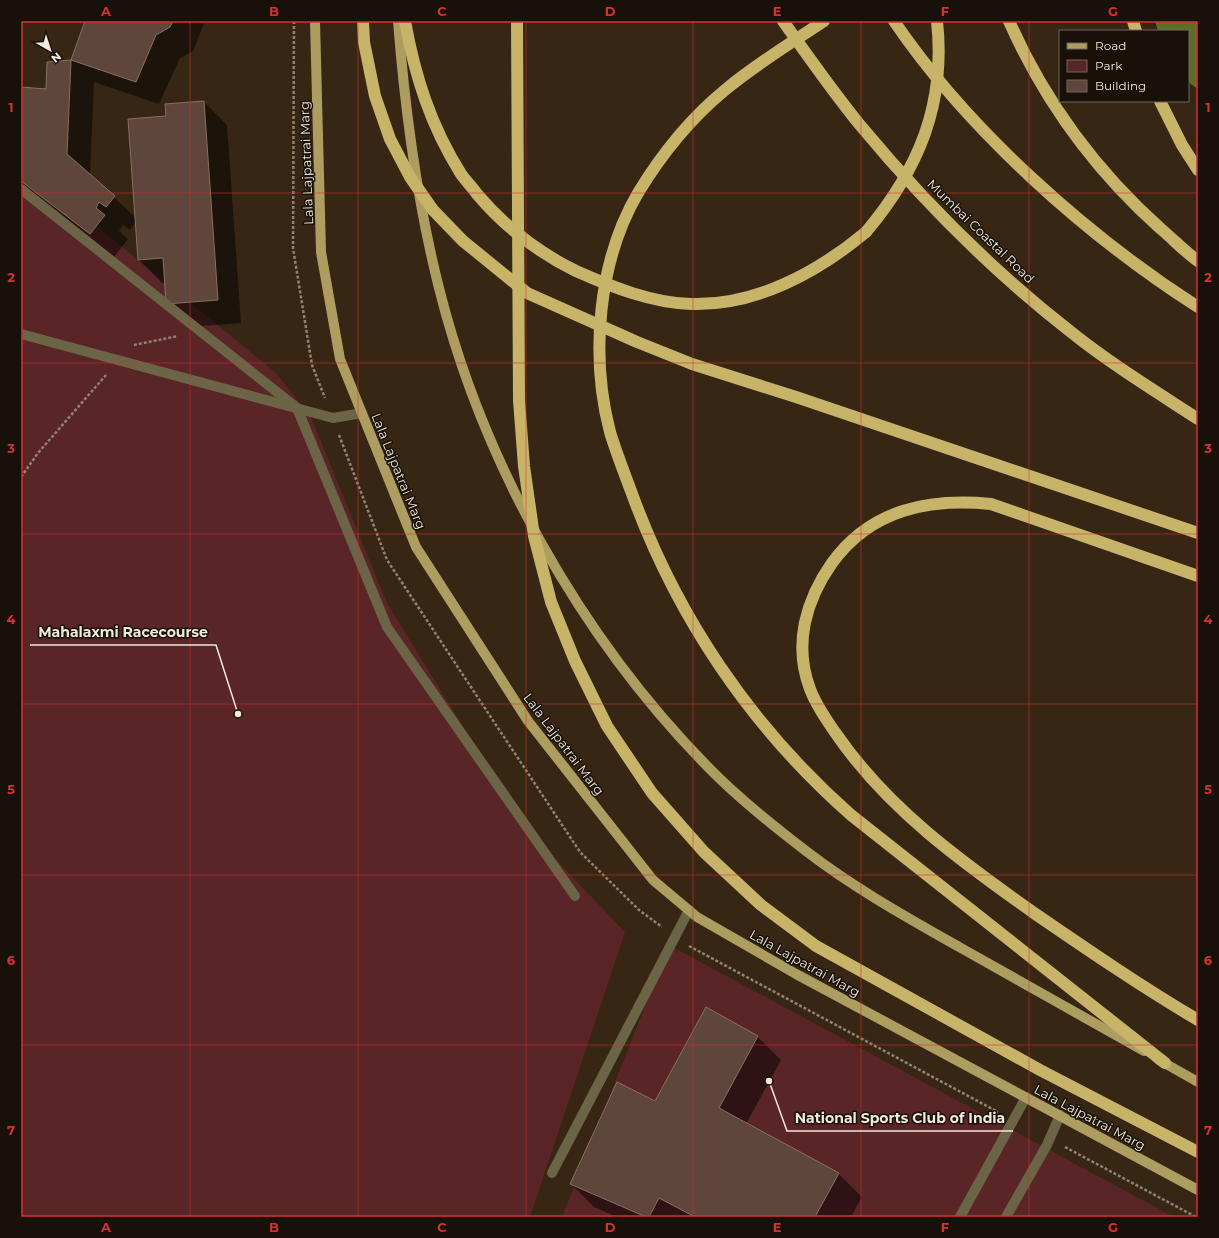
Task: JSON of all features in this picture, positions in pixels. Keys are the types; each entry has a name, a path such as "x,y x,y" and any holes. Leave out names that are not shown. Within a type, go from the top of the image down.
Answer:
{"highway":[{"path":"363,21 364,42 375,96 390,139 410,177 433,210 463,241 527,293 630,339 692,364 796,397 1198,533"},
{"path":"405,21 411,53 422,96 441,140 462,176 492,211 528,243 559,262 594,279 629,292 660,300 691,304 723,302 752,296 779,286 812,270 837,255 866,232 902,186 925,136 935,98 939,65 937,21"},
{"path":"517,21 519,400 524,466 534,536 551,602 575,661 607,726 652,793 704,852 761,905 816,946 1040,1070 1198,1152"},
{"name":"Mumbai Coastal Road","path":"783,21 822,76 861,126 912,183 967,240 1011,282 1071,333 1135,378 1198,419"},
{"path":"824,21 724,90 693,120 665,153 637,194 617,240 609,264 604,297 599,352 602,391 610,432 641,518 668,578 696,630 717,664 752,712 816,785 944,890 1034,958 1165,1063"},
{"path":"894,21 936,78 982,128 1041,186 1111,245 1198,307"},
{"path":"1009,21 1039,82 1061,116 1082,144 1131,202 1198,260"},
{"path":"1160,102 1182,145 1198,170"},
{"path":"1198,576 992,504 961,501 926,505 892,514 865,530 840,553 819,583 808,608 804,628 804,664 810,689 825,717 846,748 871,778 911,818 938,842 1026,908 1098,957 1198,1020"}],"main road":[{"name":"Lala Lajpatrai Marg","path":"315,21 321,252 340,359 416,547 524,714 653,880 689,910 796,974 1198,1190"},
{"path":"398,21 402,72 414,163 433,261 456,348 477,404 518,500 554,565 602,639 653,705 708,767 748,804 809,853 887,906 1198,1082"}],"lane":[{"path":"21,189 297,408 387,627 575,896"},
{"path":"21,334 333,418 362,414"},
{"path":"552,1173 689,910"},
{"path":"960,1217 1026,1097"},
{"path":"1006,1217 1050,1139 1060,1116"}],"path":[{"path":"294,21 293,248 312,365 387,560 580,852 639,910 695,950 1013,1119"},
{"path":"21,477 38,453 132,346 199,331"},
{"path":"1050,1139 1196,1217"}],"green space":[{"path":"21,164 276,373 311,417 387,603 524,826 625,932 530,1217 21,1217"},
{"path":"669,945 1174,1217 562,1217"}],"shaded area":[{"path":"1126,21 1198,21 1198,89 1189,83 1189,30 1135,30"}],"pier":[{"path":"1124,21 1155,21 1158,30 1132,30"}],"building":[{"path":"85,21 173,21 170,27 156,35 136,82 71,60"},
{"path":"71,60 67,154 115,196 106,207 99,202 96,208 105,215 90,234 21,181 21,87 46,89 47,62"},
{"path":"204,101 218,300 166,304 163,258 138,260 128,119 166,116 165,104"},
{"path":"706,1007 758,1036 719,1108 839,1173 815,1217 695,1217 659,1198 649,1217 646,1217 570,1184 617,1082 655,1101"}],"place":[{"name":"Mahalaxmi Racecourse","path":"238,714"},
{"name":"National Sports Club of India","path":"769,1081"}]}
